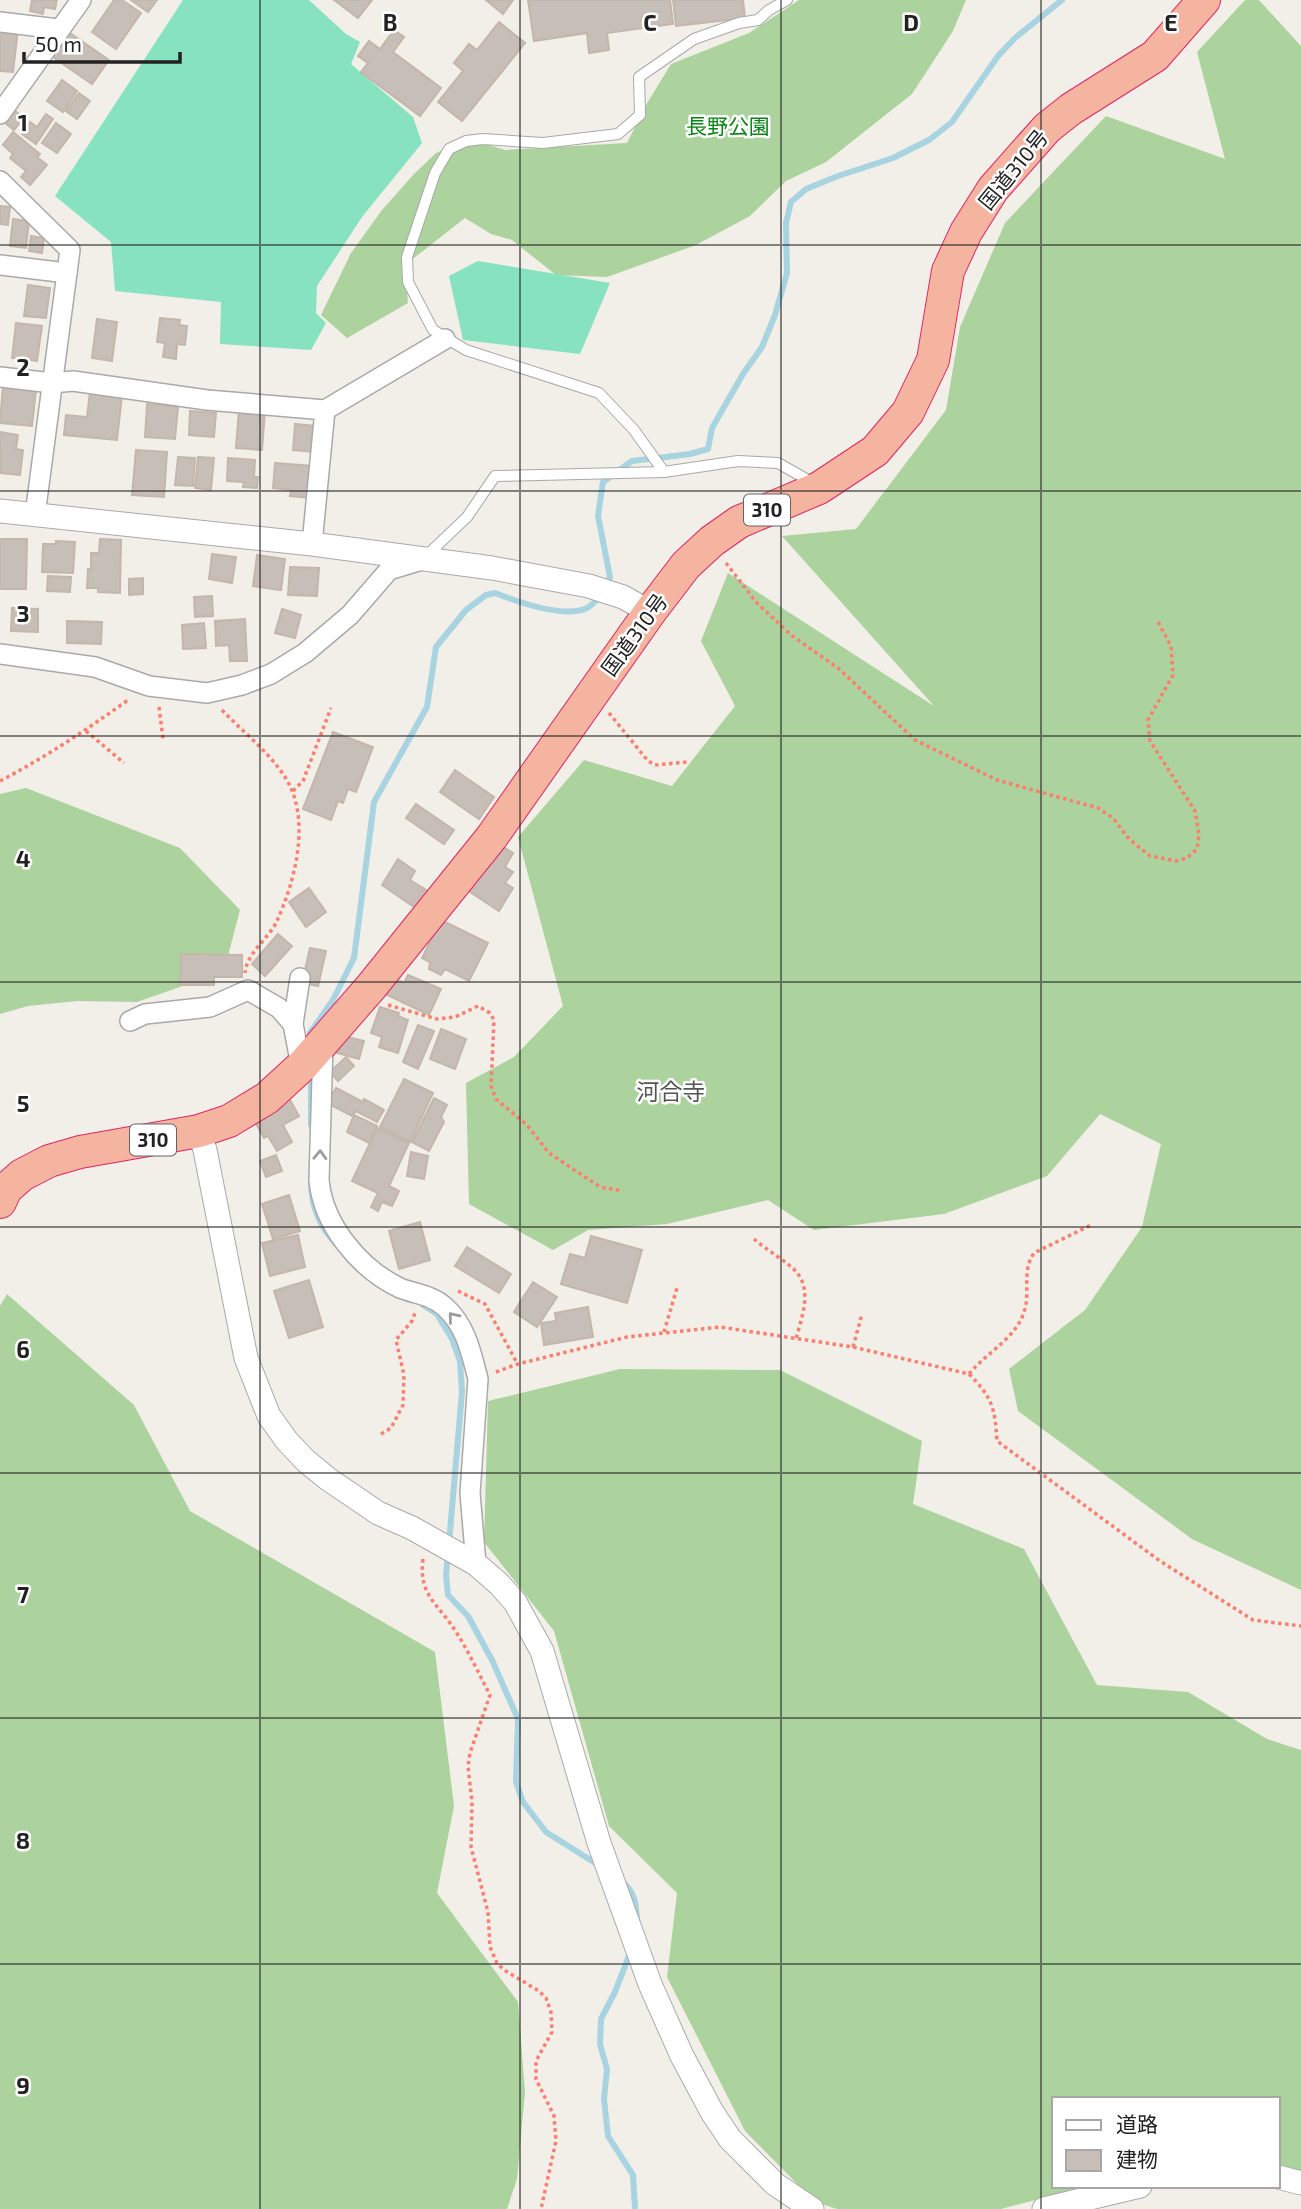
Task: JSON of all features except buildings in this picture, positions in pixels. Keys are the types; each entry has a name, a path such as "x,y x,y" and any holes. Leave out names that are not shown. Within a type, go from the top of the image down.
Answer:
{"highway":[{"name":"国道310号","path":"0,1202 6,1189 22,1175 49,1161 80,1152 199,1131 229,1121 267,1098 312,1056 491,838 650,612 687,565 712,541 739,522 819,488 875,451 908,412 933,360 948,271 966,232 993,189 1046,128 1071,108 1155,56 1204,0"}],"street":[{"path":"0,114 81,0"},
{"path":"0,22 58,29"},
{"path":"0,181 70,250 35,515"},
{"path":"0,265 67,273"},
{"path":"0,377 52,383 73,380 207,400 325,411 445,339"},
{"path":"312,544 325,411"},
{"path":"0,511 312,544 492,568 589,586 623,597 650,612"},
{"path":"0,654 95,667 145,688 206,693 242,685 271,674 305,653 350,615 389,570 422,560"},
{"path":"293,1024 300,978"},
{"path":"130,1021 145,1014 211,1007 248,990 279,1008 293,1024 312,1056 321,1200 334,1227 348,1246 377,1275 424,1304 444,1306 464,1332 478,1379 470,1493 471,1561"},
{"path":"199,1131 246,1358 269,1416 296,1451 328,1479 378,1513 471,1561 499,1584 515,1602 542,1651 599,1843 650,1984 682,2056 730,2139 775,2183 812,2209"},
{"path":"1280,2178 1301,2183"},
{"path":"1044,2209 1132,2188"}],"lane":[{"path":"663,470 634,430 599,393 466,350 433,330 408,282 407,257 435,173 449,149 466,141 483,139 543,142 618,134 640,115 639,77 694,38 739,23 758,20 787,0"},
{"path":"422,560 467,517 495,476 628,473 738,461 778,463 811,480 819,488"}],"path":[{"path":"712,541 718,554 756,602 791,635 838,668 915,740 997,780 1098,808 1113,818 1129,839 1150,856 1176,861 1187,858 1197,849 1199,835 1195,811 1150,741 1148,720 1173,675 1171,646 1157,620"},
{"path":"0,781 43,759 145,688 161,709 163,739"},
{"path":"206,693 285,776 297,812 295,875 274,927 246,965 248,990"},
{"path":"593,693 648,761 655,765 687,762"},
{"path":"292,791 303,781 331,708"},
{"path":"86,731 124,763"},
{"path":"362,998 437,1019 455,1017 473,1007 484,1008 494,1020 491,1086 496,1099 527,1125 549,1153 600,1187 623,1191"},
{"path":"969,1374 1018,1327 1026,1303 1028,1262 1034,1253 1091,1225"},
{"path":"754,1239 798,1273 805,1304 796,1339"},
{"path":"381,1434 391,1428 402,1405 404,1375 396,1340 424,1304 440,1291 450,1288 468,1293 485,1304 518,1364"},
{"path":"664,1332 677,1288"},
{"path":"853,1347 862,1314"},
{"path":"478,1379 518,1364 627,1337 733,1328 853,1347 969,1374 989,1396 995,1410 997,1441 1160,1561 1253,1620 1301,1626"},
{"path":"430,1538 422,1569 427,1595 453,1626 490,1695 472,1746 468,1767 472,1802 471,1847 488,1912 490,1947 497,1963 504,1970 547,1998 551,2012 552,2032 536,2061 536,2079 554,2116 556,2141 541,2209"}],"green space":[{"path":"183,0 309,0 346,34 360,42 351,64 413,117 422,143 362,217 317,286 316,313 326,323 311,350 220,344 221,302 115,291 111,242 55,196"},
{"name":"長野公園","path":"799,0 966,0 953,31 912,94 826,162 786,181 750,216 696,245 607,277 556,275 512,240 491,234 465,218 405,265 408,303 347,338 321,315 351,253 382,210 436,153 470,139 505,150 627,143 671,64 749,33"},
{"path":"1245,0 1259,0 1301,46 1301,1590 1192,1539 1018,1411 1009,1369 1085,1310 1142,1227 1161,1144 1100,1114 1047,1176 944,1214 814,1230 768,1200 667,1224 588,1230 553,1250 469,1204 466,1083 514,1057 563,1006 518,837 584,760 672,786 735,706 701,641 728,573 934,706 782,536 856,529 946,410 960,327 1005,223 1106,116 1225,159 1197,52"},
{"path":"478,261 610,283 580,354 463,340 449,276"},
{"path":"26,788 180,848 240,910 228,956 197,981 137,1002 77,1001 28,1006 0,1014 0,794"},
{"path":"7,1294 134,1405 190,1511 435,1652 454,1806 437,1893 518,2002 525,2092 517,2179 507,2209 0,2209 0,1306"},
{"path":"620,1369 780,1370 922,1441 913,1504 1024,1549 1097,1685 1188,1692 1267,1739 1301,1750 1301,2173 1280,2167 1280,2097 1052,2097 1052,2188 1082,2188 1001,2209 837,2209 815,2202 745,2131 667,1977 677,1893 609,1826 554,1631 484,1542 488,1401"}],"waterway":[{"path":"605,588 610,577 598,516 603,482 632,461 690,454 708,449 712,428 762,347 775,315 787,273 786,223 791,202 806,189 893,158 929,140 952,122 998,56 1015,38 1062,0"},
{"path":"310,1038 310,1033 333,1000 354,958 374,802 427,707 436,647 466,610 486,595 495,593 541,608 566,612 587,608 600,597"},
{"path":"311,1073 311,1125"},
{"path":"311,1182 318,1215 336,1244"},
{"path":"423,1305 437,1314 452,1339 460,1361 462,1392 449,1543"},
{"path":"448,1553 448,1595 468,1616 492,1660 518,1719 516,1782 523,1802 546,1832 600,1866"},
{"path":"620,1880 629,1888 634,1898 637,1919"},
{"path":"630,1953 601,2019 600,2044 607,2069 604,2099 608,2136 633,2175 635,2209"}],"district":[{"name":"河合寺","path":"671,1092"}]}
